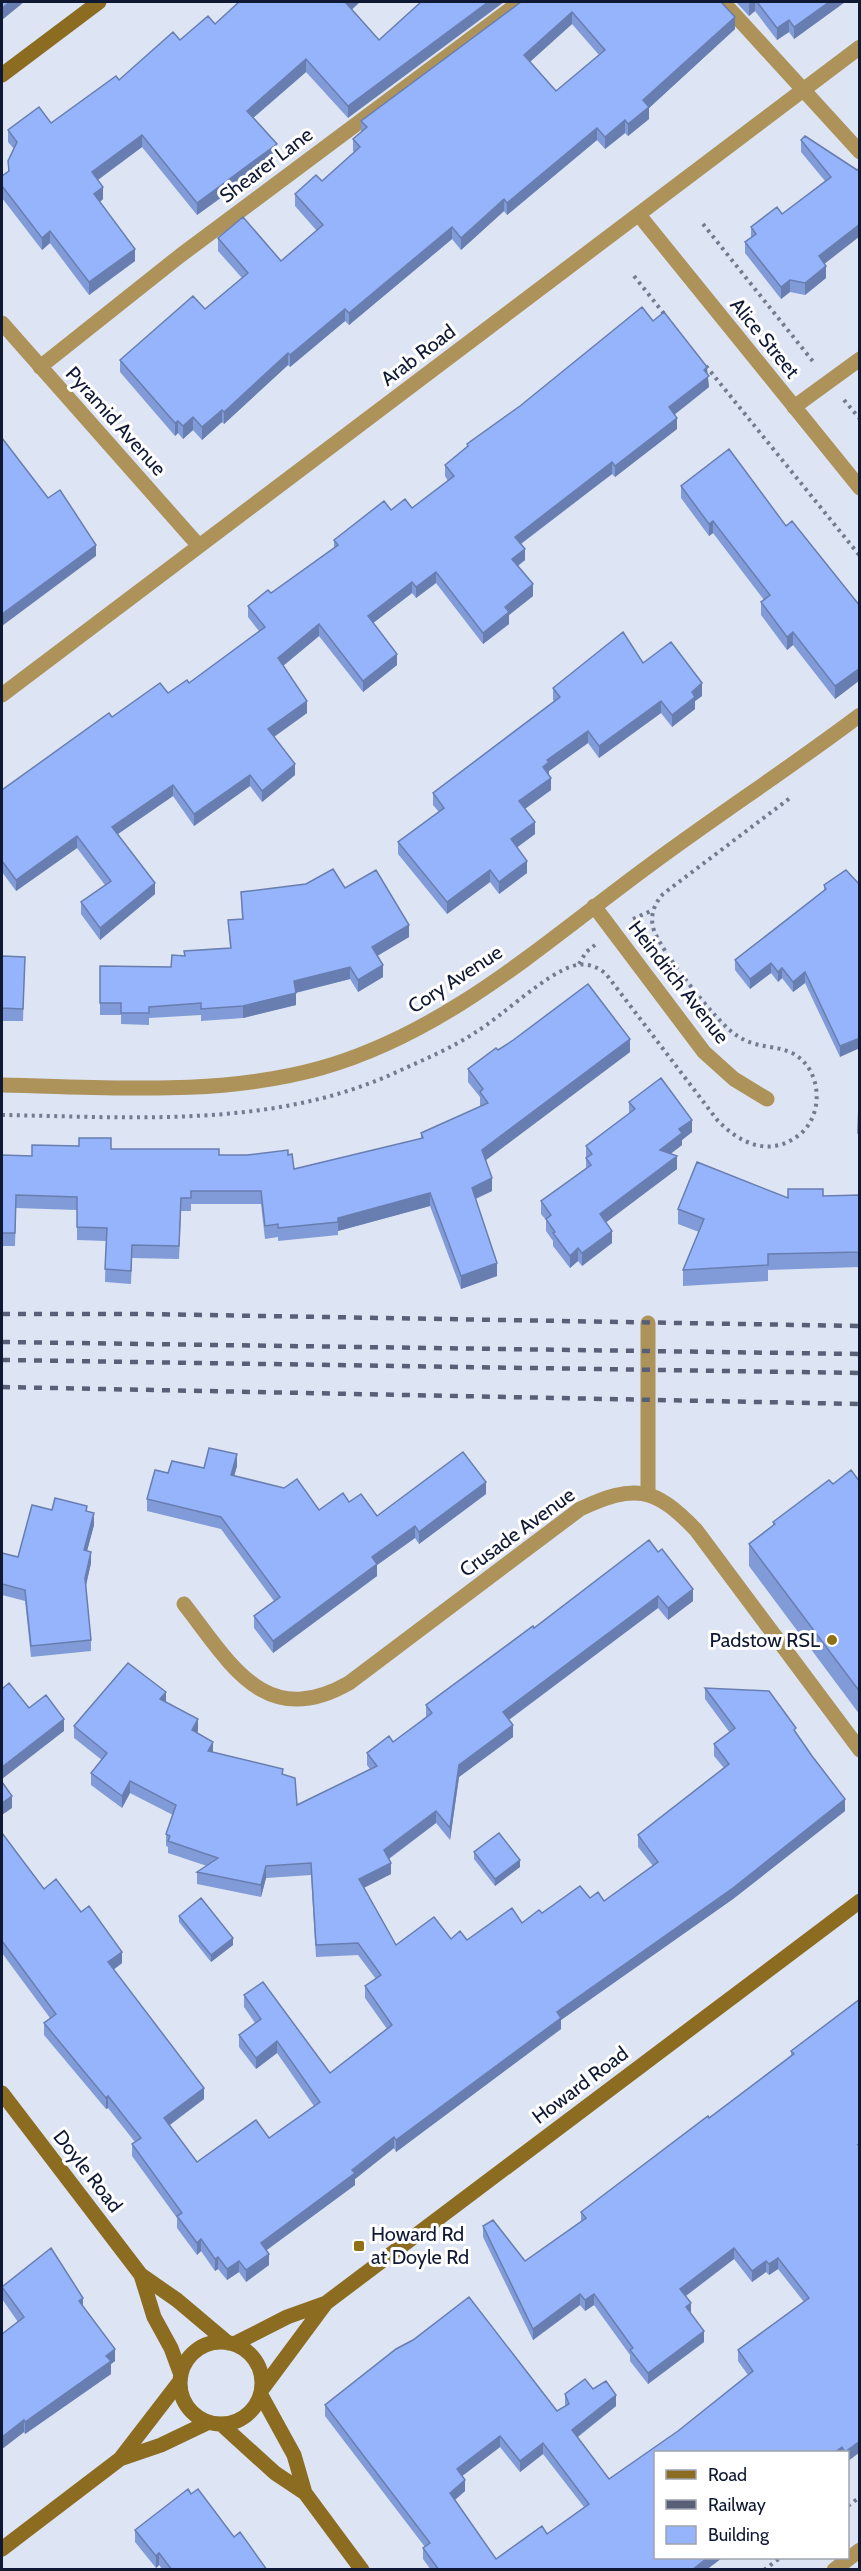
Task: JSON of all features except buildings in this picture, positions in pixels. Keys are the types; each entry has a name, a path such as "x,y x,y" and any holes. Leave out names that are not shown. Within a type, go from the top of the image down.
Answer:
{"street":[{"path":"2,75 99,2"},
{"name":"Shearer Lane","path":"40,367 181,255 520,2"},
{"path":"723,2 860,152"},
{"name":"Arab Road","path":"2,695 860,47"},
{"name":"Alice Street","path":"639,215 860,488"},
{"name":"Pyramid Avenue","path":"2,323 199,546"},
{"path":"794,407 860,359"},
{"name":"Cory Avenue","path":"2,1085 210,1087 266,1080 321,1068 381,1047 432,1022 484,988 594,906 792,767 860,715"},
{"name":"Heindrich Avenue","path":"594,906 704,1052 734,1078 767,1099"},
{"path":"648,1323 648,1493 679,1512 696,1530 860,1750"},
{"name":"Crusade Avenue","path":"184,1604 238,1674 266,1693 300,1701 327,1696 349,1683 580,1509 613,1494 648,1493"},
{"name":"Howard Road","path":"231,2343 287,2317 326,2303 860,1901"},
{"name":"Doyle Road","path":"2,2093 141,2275 231,2343"},
{"name":"Doyle Road","path":"141,2275 153,2317 171,2348 180,2378"},
{"name":"Howard Road","path":"262,2392 326,2303"},
{"path":"2,2549 120,2459 180,2378 187,2360 198,2349 212,2343 231,2343 247,2351 256,2361 262,2374 262,2392 254,2409 243,2419 214,2424 120,2459"},
{"path":"180,2378 181,2394 187,2407 196,2416 214,2424 275,2473 305,2493 362,2570"},
{"path":"262,2392 294,2455 305,2493"},
{"path":"834,2570 848,2559"}],"path":[{"path":"703,224 860,419"},
{"path":"634,276 667,317"},
{"path":"704,363 860,556"},
{"path":"2,1115 199,1116 257,1112 318,1099 381,1079 439,1052 474,1033 560,971 583,964 593,965 606,974 718,1121 732,1135 743,1142 758,1146 786,1142 804,1130 815,1109 817,1090 808,1068 792,1053 753,1044 723,1025 658,940 652,920 656,902 663,894 795,795"},
{"path":"764,2570 779,2559"}],"railway":[{"path":"2,1314 145,1314 860,1326"},
{"path":"2,1342 860,1354"},
{"path":"2,1360 860,1373"},
{"path":"2,1387 860,1404"}],"place":[{"name":"Padstow RSL","path":"832,1640"},
{"name":"Howard Rd at Doyle Rd","path":"359,2246"}]}
